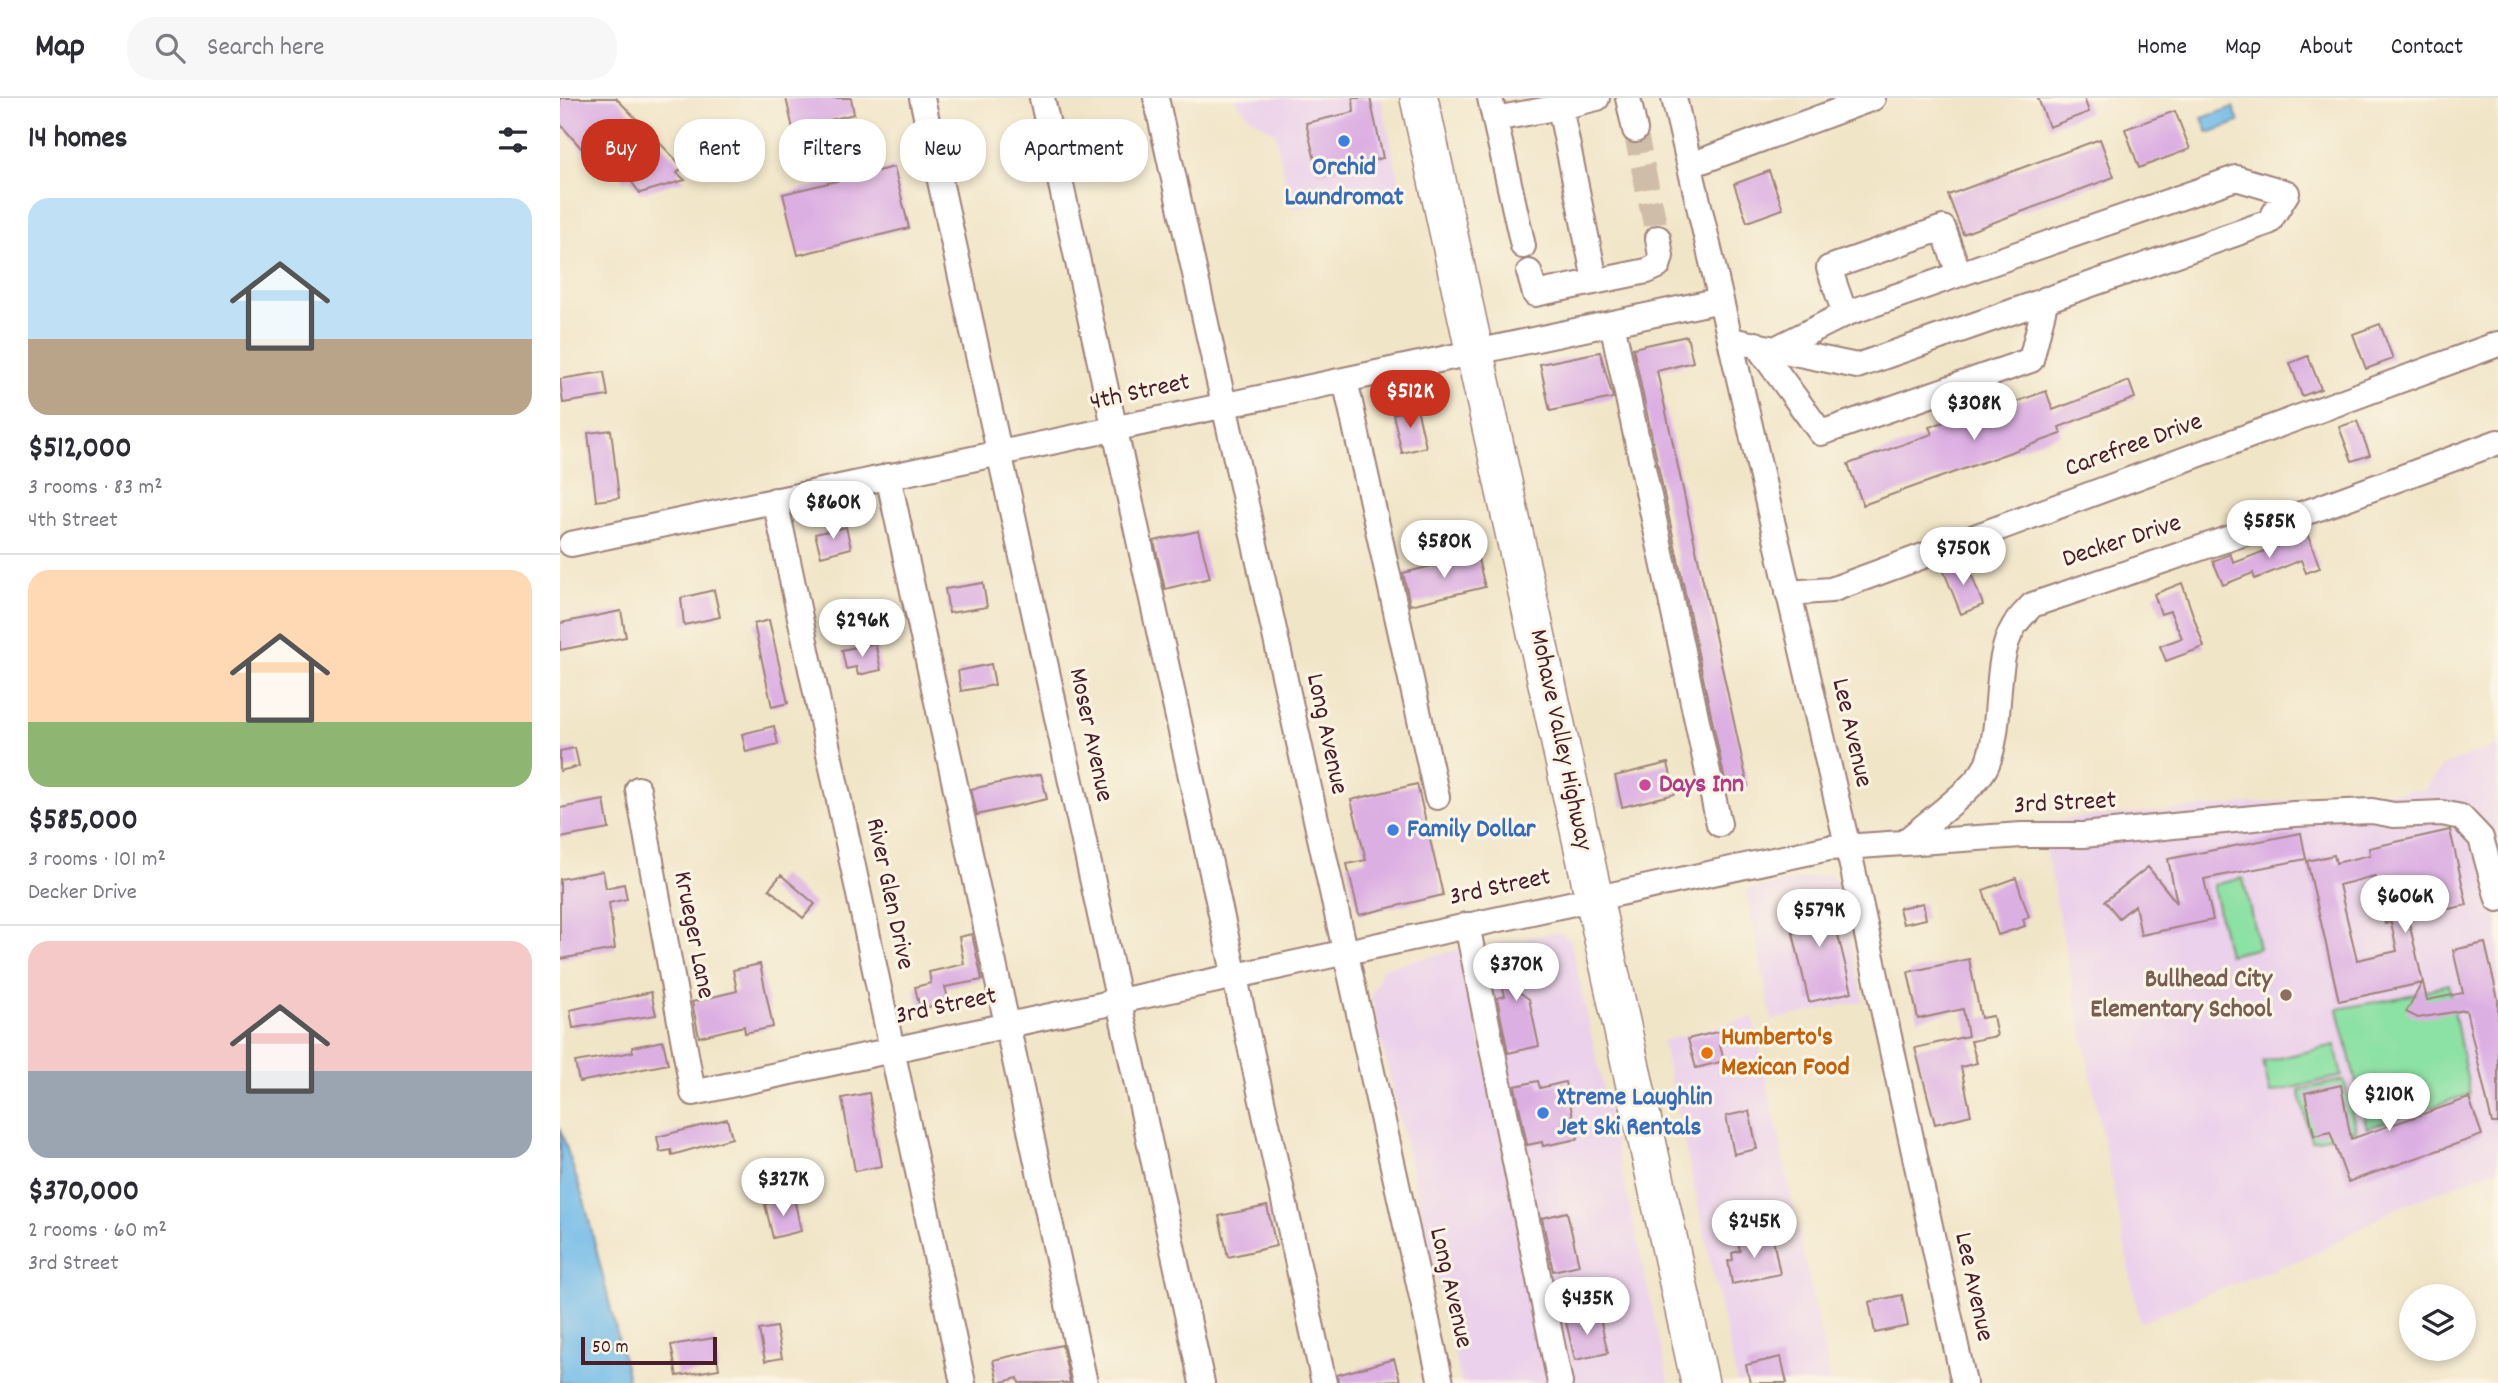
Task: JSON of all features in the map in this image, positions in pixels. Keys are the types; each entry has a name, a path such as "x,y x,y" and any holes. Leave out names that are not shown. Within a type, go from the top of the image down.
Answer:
{"highway":[{"name":"Mohave Valley Highway","path":"1419,98 1700,1383"}],"street":[{"name":"Moser Avenue","path":"922,98 1116,1001 1202,1383"},
{"path":"1042,98 1324,1383"},
{"name":"Long Avenue","path":"1156,98 1441,1383"},
{"path":"1523,246 1493,109 1560,107 1597,98"},
{"path":"1628,98 1635,130"},
{"name":"Lee Avenue","path":"1674,98 1848,848 1964,1383"},
{"path":"1691,166 1873,98"},
{"path":"1560,107 1595,280"},
{"path":"1731,340 1857,366 2269,222 2287,193 2236,178 1845,314 1767,346"},
{"path":"1845,314 1829,268 1943,228 1959,274"},
{"path":"1529,272 1535,294 1647,271 1658,266 1661,256 1658,238"},
{"path":"1767,346 1821,433 2031,360 2046,299"},
{"name":"4th Street","path":"571,544 1721,300"},
{"path":"1612,323 1719,824"},
{"name":"Carefree Drive","path":"1788,593 1831,590 2498,344"},
{"path":"1345,380 1437,797"},
{"name":"Decker Drive","path":"1905,842 1979,779 1987,764 1998,718 2008,639 2014,626 2032,605 2319,508 2498,442"},
{"path":"888,476 1085,1383"},
{"name":"River Glen Drive","path":"775,500 963,1383"},
{"name":"Krueger Lane","path":"638,789 693,1093"},
{"name":"3rd Street","path":"693,1093 1829,848 2022,835 2083,835 2294,814 2372,810 2394,815 2442,813 2461,817 2481,838 2498,899"},
{"path":"1466,925 1560,1383"}],"shaded area":[{"path":"1233,98 1381,98 1400,185 1292,209 1275,133 1250,117"},
{"name":"Bullhead City Elementary School","path":"2498,745 2498,1169 2394,1209 2317,1253 2202,1296 2140,1323 2040,821 2426,789 2442,766"},
{"path":"1827,874 1839,881 1863,1001 1772,1020 1746,890"},
{"path":"1560,933 1570,939 1669,1383 1566,1383 1477,949"},
{"path":"1461,949 1551,1383 1461,1383 1371,996 1383,968"},
{"path":"1753,1017 1831,1383 1737,1383 1662,1041"}],"green space":[{"path":"2243,878 2259,948 2228,955 2213,885"},
{"path":"2449,984 2470,1094 2367,1128 2338,1009 2402,997"},
{"path":"2335,1045 2342,1076 2270,1093 2263,1062"},
{"path":"2344,1080 2356,1130 2311,1141 2299,1090"}],"water":[{"path":"2233,107 2239,122 2208,133 2202,118"},
{"path":"560,1128 585,1204 629,1383 560,1383"}],"building":[{"path":"560,98 616,98 636,119 581,119 581,148 560,124"},
{"path":"786,98 851,98 854,114 834,119 791,119"},
{"name":"Orchid Laundromat","path":"1353,98 1370,98 1383,158 1318,173 1306,123 1354,112"},
{"path":"2038,98 2084,98 2089,112 2049,127"},
{"path":"2175,111 2190,149 2139,168 2125,129"},
{"path":"2100,139 2114,177 1963,234 1948,195"},
{"path":"660,143 674,158 674,182 678,182 640,193 632,182 660,182"},
{"path":"894,167 909,228 798,255 783,194 832,182 886,182 886,169"},
{"path":"1769,171 1783,209 1747,222 1734,184"},
{"path":"2380,324 2393,359 2366,369 2353,334"},
{"path":"1687,336 1693,362 1657,371 1748,786 1727,790 1633,348"},
{"path":"1600,352 1613,398 1550,411 1540,364"},
{"path":"2308,356 2321,389 2302,396 2290,363"},
{"path":"604,372 608,396 563,403 560,379"},
{"path":"2129,381 2135,398 2059,427 2061,434 1863,505 1848,464 1932,434 1929,427 1958,417 1960,422 2046,391 2053,410"},
{"path":"1417,408 1426,447 1402,453 1393,414"},
{"path":"2357,421 2370,455 2352,461 2339,427"},
{"path":"611,430 619,498 596,501 588,433"},
{"path":"846,527 851,548 821,556 815,534"},
{"path":"1198,531 1210,578 1165,589 1154,541"},
{"path":"2306,531 2320,568 2306,573 2301,560 2255,579 2253,573 2223,585 2213,561 2230,554 2234,563 2293,540 2292,536"},
{"path":"1477,555 1485,587 1410,605 1403,573"},
{"path":"1966,560 1983,605 1961,614 1943,569"},
{"path":"983,583 987,607 949,613 945,589"},
{"path":"2182,583 2204,647 2166,661 2160,646 2182,638 2170,611 2161,614 2154,594"},
{"path":"714,590 720,617 684,625 681,598"},
{"path":"621,611 626,637 560,650 560,623"},
{"path":"769,620 788,703 772,707 754,624"},
{"path":"875,643 881,670 858,675 856,667 846,669 842,650"},
{"path":"991,664 995,685 961,691 958,671"},
{"path":"774,726 778,744 746,752 742,734"},
{"path":"575,748 579,766 560,771 560,751"},
{"name":"Days Inn","path":"1668,763 1675,794 1622,807 1615,776"},
{"path":"1041,774 1047,799 977,815 971,789"},
{"name":"Family Dollar","path":"1417,784 1443,895 1359,915 1347,864 1366,860 1351,800"},
{"path":"604,800 609,829 560,838 560,808"},
{"path":"2450,830 2467,905 2408,918 2427,1000 2463,993 2453,950 2485,943 2498,999 2498,1123 2492,1123 2466,1010 2418,1018 2406,1012 2422,983 2339,1001 2307,861 2334,855 2336,863 2370,855 2369,848","holes":["2375,876 2385,924 2391,922 2397,951 2357,960 2339,885"]},
{"path":"2301,833 2306,859 2204,879 2213,920 2141,935 2135,905 2119,918 2105,901 2148,867 2177,903 2168,859"},
{"path":"603,871 606,888 624,884 627,899 609,903 615,949 560,959 560,879"},
{"path":"781,875 815,904 803,918 769,889"},
{"path":"2016,878 2029,917 2023,919 2025,926 1998,935 1983,890"},
{"path":"1828,895 1852,992 1809,1002 1787,907"},
{"path":"1923,903 1926,919 1903,924 1899,908"},
{"path":"972,934 982,980 945,987 949,1002 920,1009 915,987 931,983 929,972 964,964 959,937"},
{"path":"1524,948 1531,979 1508,984 1529,999 1539,1046 1508,1053 1497,998 1505,996 1495,955"},
{"path":"1969,959 1981,1018 1993,1016 1997,1036 1971,1041 1977,1063 1961,1067 1971,1115 1935,1124 1915,1048 1968,1036 1963,1009 1918,1019 1908,972"},
{"path":"760,964 773,1027 745,1033 744,1026 699,1037 692,1002 737,991 733,970"},
{"path":"651,992 656,1015 573,1028 570,1010"},
{"name":"Humberto's Mexican Food","path":"1729,1029 1732,1042 1720,1045 1724,1061 1696,1068 1688,1039"},
{"path":"663,1041 668,1064 579,1082 575,1062 633,1052 632,1047"},
{"name":"Xtreme Laughlin Jet Ski Rentals","path":"1538,1081 1540,1088 1565,1082 1578,1139 1543,1146 1542,1142 1527,1145 1515,1086"},
{"path":"2341,1085 2351,1139 2469,1098 2482,1135 2348,1182 2330,1132 2314,1136 2305,1093"},
{"path":"869,1093 882,1166 855,1171 842,1098"},
{"path":"1749,1111 1757,1149 1734,1154 1726,1116"},
{"path":"727,1119 732,1138 672,1155 671,1150 660,1152 657,1137"},
{"path":"794,1198 801,1231 773,1238 765,1204"},
{"path":"1267,1206 1276,1246 1228,1257 1219,1216"},
{"path":"1567,1212 1579,1265 1553,1271 1542,1218"},
{"path":"1772,1234 1780,1274 1732,1284 1728,1261 1733,1260 1732,1253 1740,1251 1738,1241"},
{"path":"1902,1295 1908,1326 1875,1333 1869,1302"},
{"path":"1599,1314 1608,1353 1575,1360 1566,1322"},
{"path":"776,1327 782,1358 765,1361 759,1330"},
{"path":"714,1338 719,1369 677,1376 671,1345"},
{"path":"1062,1345 1070,1383 1019,1383 1018,1378 998,1383 993,1360"},
{"path":"1781,1357 1787,1383 1750,1383 1746,1365"},
{"path":"1394,1359 1400,1380 1338,1383 1337,1375"}],"tunnel":[{"path":"1635,130 1658,238"}],"place":[{"name":"Orchid Laundromat","path":"1344,141"},
{"name":"Days Inn","path":"1645,785"},
{"name":"Family Dollar","path":"1393,830"},
{"name":"Bullhead City Elementary School","path":"2286,995"},
{"name":"Humberto's Mexican Food","path":"1707,1053"},
{"name":"Xtreme Laughlin Jet Ski Rentals","path":"1543,1113"}]}
